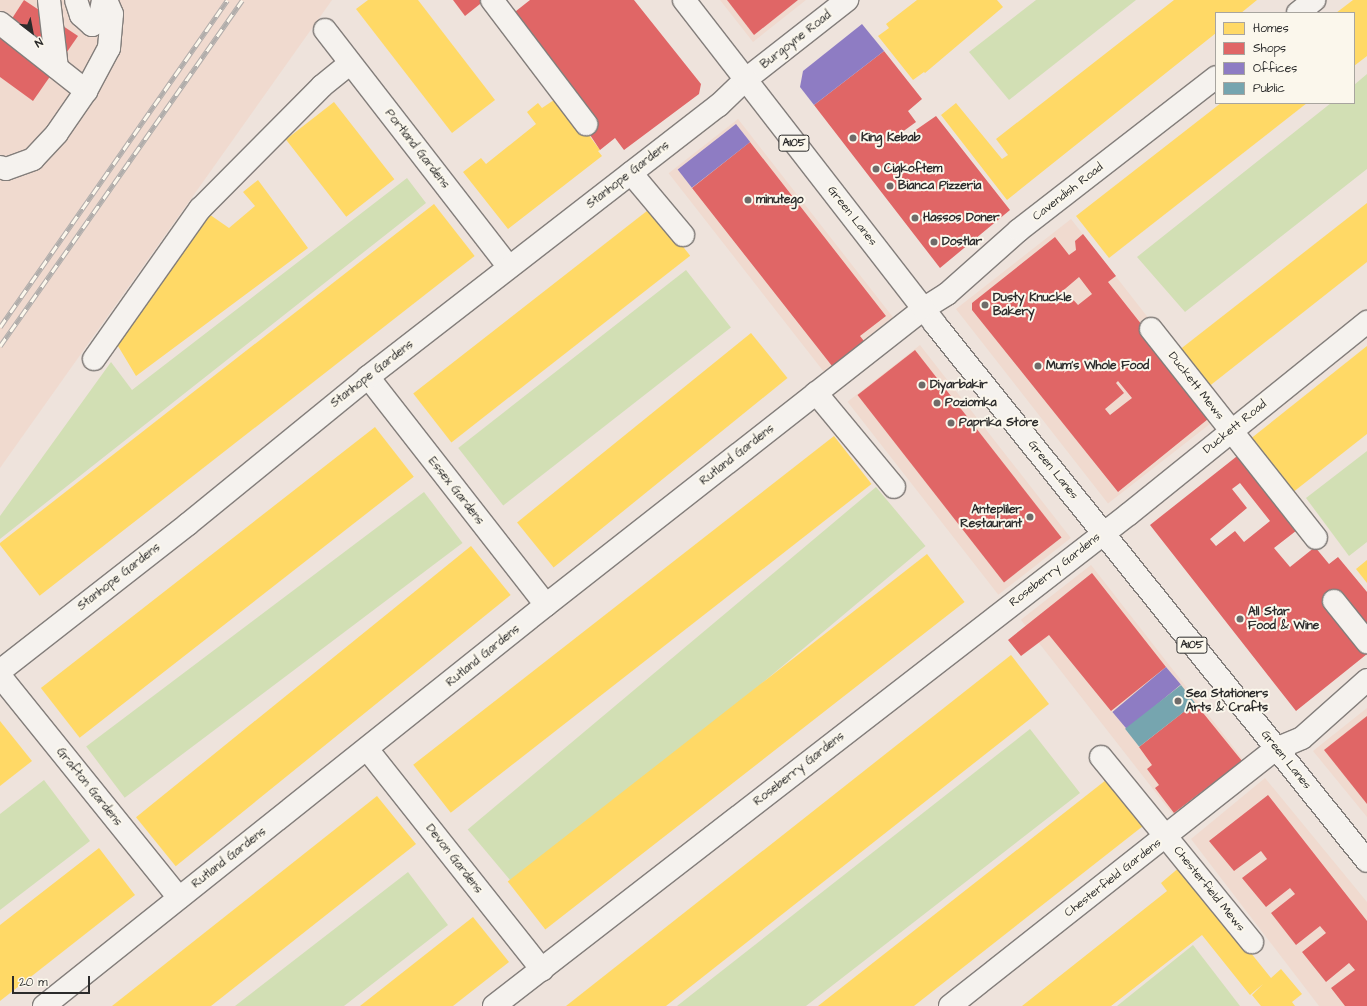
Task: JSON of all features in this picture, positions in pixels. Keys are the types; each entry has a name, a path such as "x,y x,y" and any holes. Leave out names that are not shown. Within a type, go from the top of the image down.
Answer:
{"street":[{"path":"49,0 57,68"},
{"path":"76,0 81,15 92,25 99,21 107,4"},
{"path":"492,0 586,124"},
{"name":"Green Lanes","path":"684,0 923,309 1367,861"},
{"name":"Burgoyne Road","path":"745,80 847,0"},
{"path":"1299,12 1314,0"},
{"path":"0,167 6,169 33,159 57,133 86,91 109,48 107,4"},
{"path":"0,23 86,91"},
{"name":"Portland Gardens","path":"325,30 508,267"},
{"path":"94,359 200,210 322,86 350,62"},
{"name":"Cavendish Road","path":"923,309 947,294 1019,230 1215,77"},
{"name":"Stanhope Gardens","path":"0,671 188,524 368,377 508,267 724,102 745,80"},
{"path":"631,173 683,235"},
{"name":"Rutland Gardens","path":"44,1006 546,605 923,309"},
{"name":"Duckett Road","path":"1103,532 1367,322"},
{"name":"Duckett Mews","path":"1151,329 1316,538"},
{"name":"Essex Gardens","path":"368,377 546,605"},
{"path":"816,393 894,487"},
{"name":"Roseberry Gardens","path":"494,1006 1103,532"},
{"path":"1334,601 1367,642"},
{"name":"Grafton Gardens","path":"0,676 179,898"},
{"name":"Chesterfield Gardens","path":"950,1006 1276,749 1302,738 1367,680"},
{"name":"Devon Gardens","path":"367,749 542,970"},
{"name":"Chesterfield Mews","path":"1100,757 1167,836 1252,942"}],"shaded area":[{"path":"0,0 332,0 0,468"},
{"path":"720,0 806,0 753,42"},
{"path":"738,119 893,318 824,372 669,173"},
{"path":"1071,219 1223,414 1108,504 956,309"},
{"path":"920,345 1071,538 998,595 848,402"},
{"path":"1091,565 1247,764 1177,819 1021,620"},
{"path":"1367,708 1367,817 1313,751"},
{"path":"1265,778 1367,902 1367,1006 1319,1006 1191,839"}],"green space":[{"path":"1036,0 1136,0 1009,100 969,52"},
{"path":"1367,74 1367,169 1185,312 1137,257 1330,104 1355,104 1355,84"},
{"path":"407,178 426,203 0,539 0,516 111,362 132,390"},
{"path":"686,270 731,328 503,505 458,448"},
{"path":"1367,451 1367,542 1349,556 1306,498"},
{"path":"876,487 925,546 517,889 468,830"},
{"path":"424,492 463,543 125,798 86,747"},
{"path":"1030,729 1080,793 806,1006 677,1006"},
{"path":"44,780 90,841 0,910 0,814"},
{"path":"408,872 448,925 344,1006 235,1006"},
{"path":"1193,945 1240,1006 1117,1006"}],"building: Homes":[{"path":"368,0 418,0 495,100 452,133 356,9"},
{"path":"917,0 997,0 1003,7 925,73 924,72 913,80 878,36 889,28 886,24"},
{"path":"1174,0 1257,0 1242,12 1215,12 1215,34 1007,200 941,115 956,103 1002,159 1008,155 996,139"},
{"path":"1353,0 1367,0 1367,56 1355,65 1355,12 1337,12"},
{"path":"554,100 582,126 600,150 598,151 602,156 508,229 463,172 481,158 486,164 536,124 527,112 538,103 542,108"},
{"path":"334,102 394,179 346,217 286,140"},
{"path":"1220,104 1306,104 1109,258 1076,216"},
{"path":"258,180 308,248 136,376 115,341 206,212 229,228 255,206 243,192"},
{"path":"1367,203 1367,262 1207,388 1178,351"},
{"path":"434,204 475,256 40,596 0,545 0,543"},
{"path":"652,207 690,256 451,442 413,394"},
{"path":"751,333 788,378 554,567 517,522"},
{"path":"1367,346 1367,434 1292,493 1249,440"},
{"path":"375,427 414,477 80,738 41,688"},
{"path":"834,436 872,484 451,813 413,765"},
{"path":"471,546 511,595 176,866 136,817"},
{"path":"927,554 965,602 545,930 508,882"},
{"path":"1367,560 1367,583 1356,569"},
{"path":"1011,655 1049,704 666,1006 566,1006"},
{"path":"0,721 32,761 0,786"},
{"path":"1106,780 1143,826 914,1006 818,1006"},
{"path":"377,796 416,844 211,1006 112,1006"},
{"path":"99,848 135,895 0,1001 0,925"},
{"path":"1181,866 1271,978 1281,969 1302,994 1292,1002 1295,1006 1261,1006 1252,995 1263,984 1250,995 1202,935 1111,1006 1022,1006 1167,891 1161,883"},
{"path":"473,917 509,962 453,1006 360,1006"}],"building: Shops":[{"path":"24,0 78,36 33,101 0,77 0,37"},
{"path":"453,0 485,0 465,16"},
{"path":"530,0 634,0 701,84 699,94 624,150 615,138 600,150 511,15"},
{"path":"727,0 798,0 754,35"},
{"path":"884,51 922,99 908,111 916,122 894,138 897,143 936,116 1010,210 940,268 814,105"},
{"path":"750,142 886,316 860,336 864,341 832,366 692,188"},
{"path":"1083,234 1116,276 1108,282 1213,415 1118,492 972,310 972,303 1055,237 1069,255 1076,250 1075,241","holes":["1079,277 1092,294 1078,305 1069,295 1056,305 1052,300","1118,381 1132,398 1110,415 1105,409 1124,393 1116,383"]},
{"path":"915,350 1062,538 1004,582 857,395"},
{"path":"1241,453 1301,527 1274,548 1290,567 1315,547 1329,564 1338,557 1367,592 1367,654 1296,711 1150,525","holes":["1240,483 1270,521 1244,542 1235,531 1216,546 1210,539 1247,508 1232,489"]},
{"path":"1092,573 1166,667 1111,711 1049,635 1021,656 1008,640"},
{"path":"1195,703 1242,761 1174,813 1155,788 1159,785 1147,769 1152,765 1139,747"},
{"path":"1367,716 1367,804 1324,750"},
{"path":"1268,795 1367,921 1367,1006 1345,1006 1331,988 1355,970 1349,963 1326,982 1302,952 1326,933 1320,926 1296,945 1271,913 1295,894 1290,888 1266,907 1242,878 1267,859 1261,851 1234,871 1209,841"}],"building: Offices":[{"path":"862,24 884,51 814,105 800,87 803,71"},
{"path":"736,124 750,142 692,188 678,170"},
{"path":"1166,667 1181,685 1127,730 1112,712"}],"building: Public":[{"path":"1181,685 1195,703 1139,747 1125,729"}],"railway":[{"path":"0,327 227,0"},
{"path":"0,346 242,0"}],"place":[{"name":"King Kebab","path":"853,138"},
{"name":"Cigkoftem","path":"876,169"},
{"name":"Bianca Pizzeria","path":"890,186"},
{"name":"minutego","path":"748,200"},
{"name":"Hassos Doner","path":"915,218"},
{"name":"Dostlar","path":"934,242"},
{"name":"Dusty Knuckle Bakery","path":"985,305"},
{"name":"Mum's Whole Food","path":"1038,366"},
{"name":"Diyarbakir","path":"922,385"},
{"name":"Poziomka","path":"937,403"},
{"name":"Paprika Store","path":"951,423"},
{"name":"Antepliler Restaurant","path":"1030,517"},
{"name":"All Star Food & Wine","path":"1240,619"},
{"name":"Sea Stationers Arts & Crafts","path":"1178,701"}]}
